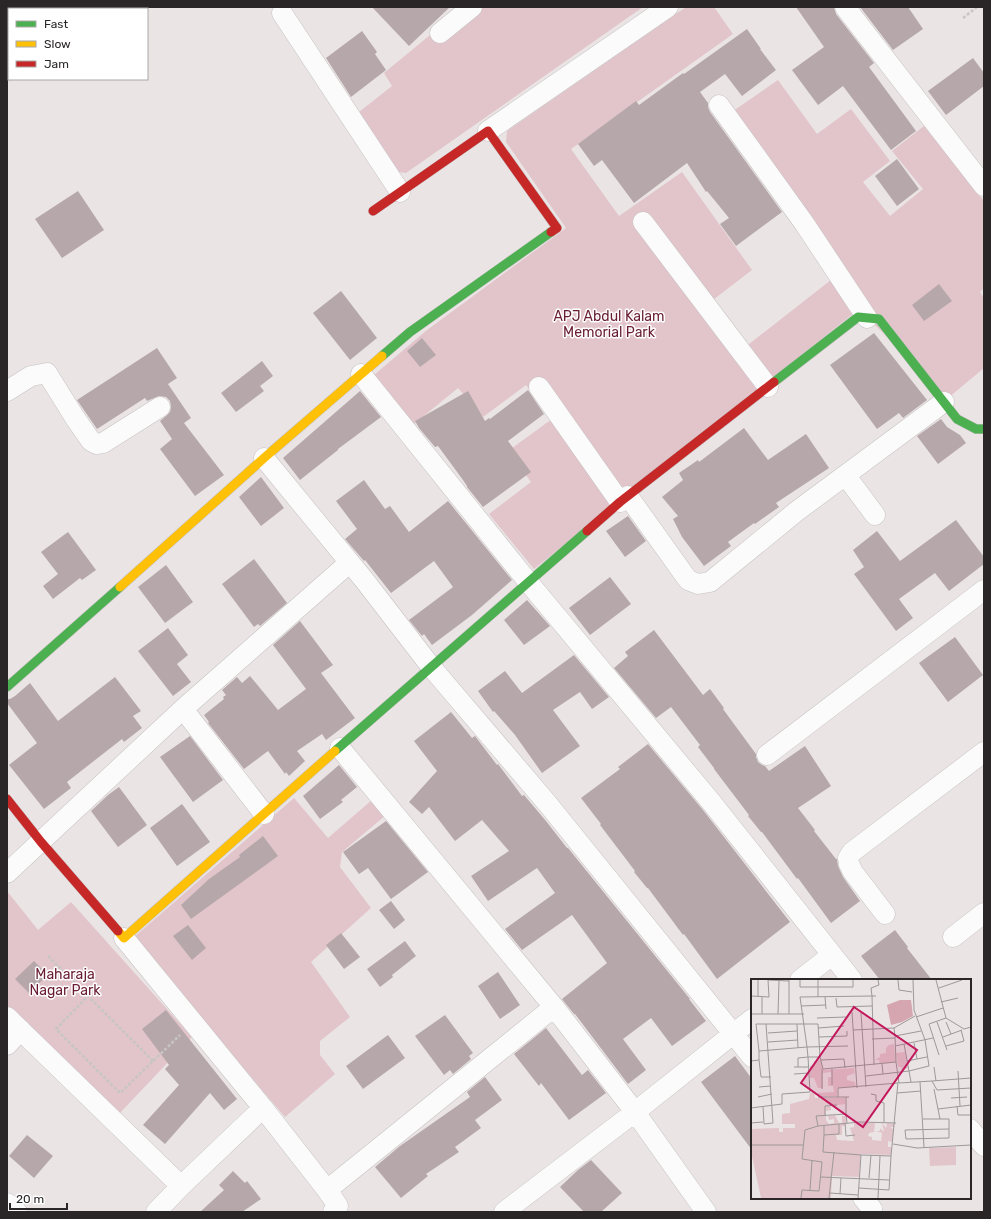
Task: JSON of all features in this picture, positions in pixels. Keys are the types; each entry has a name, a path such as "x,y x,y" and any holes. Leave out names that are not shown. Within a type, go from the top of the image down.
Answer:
{"street":[{"path":"440,33 472,7"},
{"path":"373,212 668,7"},
{"path":"845,7 981,175"},
{"path":"283,9 400,192"},
{"path":"719,105 804,223 867,318"},
{"path":"7,687 264,458 410,332 557,228 488,131"},
{"path":"643,222 768,387"},
{"path":"124,938 624,499 858,317 879,319 957,419 981,432"},
{"path":"7,391 31,376 47,373 75,418 91,441 96,444 103,443 160,407"},
{"path":"362,374 528,583 712,803 851,979"},
{"path":"539,387 688,580 698,584 710,582 797,511 944,402"},
{"path":"264,458 365,581 432,668 547,803 751,1056"},
{"path":"846,476 875,515"},
{"path":"7,873 183,709 349,562"},
{"path":"767,755 984,590"},
{"path":"183,709 264,814"},
{"path":"340,748 554,1006 635,1112 706,1212"},
{"path":"885,914 853,872 848,858 852,852 984,752"},
{"path":"7,799 41,842 124,938 263,1108 335,1205 554,1006"},
{"path":"953,937 984,913"},
{"path":"801,979 832,955"},
{"path":"504,1212 635,1112 751,1020"},
{"path":"7,1045 14,1023 181,1186"},
{"path":"156,1212 181,1186 263,1108"},
{"path":"971,1130 984,1146"},
{"path":"7,1202 17,1212"}],"path":[{"path":"963,18 977,7"},
{"path":"48,956 153,1061"},
{"path":"88,996 56,1029 120,1093 193,1022"}],"green space":[{"path":"7,7 83,7 8,8 7,64"},
{"path":"464,7 643,7 406,173 399,172 359,112 392,86 384,73"},
{"name":"APJ Abdul Kalam Memorial Park","path":"686,7 714,7 733,34 571,149 619,216 682,172 752,270 709,303 744,348 836,276 723,118 778,80 817,134 851,109 890,161 863,182 890,216 923,189 892,151 924,126 984,201 984,288 980,292 984,298 984,368 948,398 859,309 534,569 489,514 531,482 508,451 552,419 526,385 483,417 458,388 414,424 374,375 427,330 566,228 506,142 507,131"},
{"path":"294,798 328,838 373,799 386,815 342,852 340,867 371,908 311,962 350,1017 320,1041 320,1055 335,1074 285,1117 133,938"},
{"name":"Maharaja Nagar Park","path":"7,891 38,930 71,902 192,1037 118,1115 7,1008"}],"building":[{"path":"372,7 450,7 409,46"},
{"path":"796,7 834,7 836,14 874,63 869,67 916,131 891,150 843,86 818,105 792,70 824,47"},
{"path":"860,7 908,7 923,29 893,50"},
{"path":"747,29 776,70 742,96 725,74 700,92 708,103 710,112 782,212 736,246 720,224 729,218 707,191 706,192 687,163 634,203 602,160 594,166 578,144 636,101 639,105"},
{"path":"362,31 377,52 375,54 386,70 351,97 326,58"},
{"path":"973,58 984,73 984,86 946,115 928,91"},
{"path":"897,159 919,189 897,206 875,176"},
{"path":"78,191 104,230 62,258 35,219"},
{"path":"939,284 952,301 924,321 912,305"},
{"path":"341,291 377,338 350,360 313,313"},
{"path":"874,333 927,400 903,418 899,413 877,429 830,365"},
{"path":"422,338 436,355 420,367 407,351"},
{"path":"157,348 177,378 168,384 191,418 184,423 224,475 195,496 160,449 172,439 160,421 170,412 170,401 166,397 159,396 147,401 145,398 97,429 77,400"},
{"path":"262,361 273,376 260,386 264,391 236,412 221,393"},
{"path":"528,390 544,414 508,441 531,472 483,507 438,446 435,447 415,421 468,391 485,421 489,418 490,419"},
{"path":"360,391 381,417 300,480 283,458"},
{"path":"941,419 947,427 960,435 966,443 938,464 917,436"},
{"path":"744,428 768,460 806,434 829,468 776,503 779,507 728,542 731,546 704,566 682,537 673,519 678,516 662,497 683,480 679,473 698,460 699,462"},
{"path":"261,477 284,508 261,526 239,497"},
{"path":"364,480 385,509 390,506 409,532 448,501 512,580 472,615 432,645 424,634 422,636 409,620 453,587 434,561 391,593 365,560 364,561 345,539 357,529 336,501"},
{"path":"628,516 646,541 625,557 606,531"},
{"path":"956,520 984,557 984,564 949,591 935,573 899,599 913,618 896,631 854,574 864,567 853,550 877,531 900,561"},
{"path":"68,532 96,570 82,580 80,578 53,599 43,586 58,574 41,552"},
{"path":"254,559 287,603 260,626 258,624 254,627 222,584"},
{"path":"166,565 193,602 165,623 138,587"},
{"path":"610,577 631,604 590,635 569,608"},
{"path":"527,600 550,626 524,645 504,620"},
{"path":"300,621 333,665 321,673 355,718 326,740 322,734 297,751 305,761 289,776 286,772 285,774 268,751 244,769 208,723 209,722 204,715 224,699 223,697 226,695 222,690 237,677 242,683 250,676 278,710 306,689 273,645"},
{"path":"168,628 188,655 177,664 191,682 173,696 138,651"},
{"path":"654,630 703,695 710,689 756,754 758,762 765,766 769,771 805,746 831,786 798,808 815,830 814,831 837,859 838,866 843,877 860,901 831,923 798,878 797,879 762,832 748,816 749,815 698,747 700,745 671,707 656,718 614,668 628,656 625,652"},
{"path":"955,637 983,675 948,702 919,663"},
{"path":"574,655 609,697 592,709 580,692 553,710 580,746 542,773 515,735 494,711 493,712 478,691 505,671 522,693"},
{"path":"115,677 141,711 133,716 142,728 124,742 122,739 67,782 71,788 44,809 9,765 37,743 7,703 7,699 15,696 30,683 58,721"},
{"path":"451,712 472,738 475,736 522,796 524,795 546,821 690,999 706,1021 672,1046 651,1018 623,1039 646,1070 628,1084 562,999 607,963 572,915 522,950 505,929 555,893 537,868 488,901 471,876 509,851 482,820 455,841 429,807 422,814 409,802 437,771 414,741"},
{"path":"190,736 223,780 193,802 160,757"},
{"path":"648,744 703,810 790,922 717,979 684,934 683,935 648,888 634,872 635,871 581,798 620,769 618,767"},
{"path":"339,765 357,787 341,800 343,802 320,819 303,796"},
{"path":"119,787 147,825 118,847 91,811"},
{"path":"182,804 210,842 177,866 150,828"},
{"path":"386,821 428,872 391,899 368,868 359,874 343,852"},
{"path":"263,836 278,856 191,919 181,905 209,879 240,857 239,855"},
{"path":"391,901 405,920 394,929 379,910"},
{"path":"188,925 206,948 192,960 173,936"},
{"path":"895,930 931,979 879,979 861,956"},
{"path":"341,933 360,957 344,969 326,945"},
{"path":"405,941 416,956 392,975 393,977 380,987 367,969"},
{"path":"34,961 48,975 29,993 15,979"},
{"path":"498,972 520,1005 500,1019 478,986"},
{"path":"166,1010 237,1099 224,1110 210,1093 165,1144 143,1125 179,1085 165,1069 169,1065 142,1029"},
{"path":"445,1015 473,1053 469,1056 471,1059 453,1074 450,1070 444,1075 415,1036"},
{"path":"546,1028 582,1075 588,1070 606,1093 569,1120 541,1083 539,1086 514,1054"},
{"path":"388,1035 405,1058 363,1089 346,1066"},
{"path":"735,1056 751,1078 751,1149 701,1082"},
{"path":"485,1077 502,1100 475,1120 481,1128 455,1147 459,1152 426,1174 428,1176 401,1198 375,1167 400,1146 470,1097 467,1092"},
{"path":"27,1135 53,1156 34,1178 9,1156"},
{"path":"591,1160 622,1193 601,1212 584,1212 560,1187"},
{"path":"233,1171 245,1183 247,1181 261,1199 242,1212 200,1212 224,1190 219,1185"}],"traffic: fast":[{"path":"382,356 410,332 551,232"},
{"path":"774,382 858,317 879,319 957,419 976,429 984,429"},
{"path":"335,751 587,531"},
{"path":"7,687 120,587"}],"traffic: slow":[{"path":"120,587 264,458 382,356"},
{"path":"118,931 124,938 335,751"}],"traffic: jam":[{"path":"373,211 488,131 557,228 551,232"},
{"path":"587,531 620,502 774,382"},
{"path":"7,799 41,842 118,931"}]}
